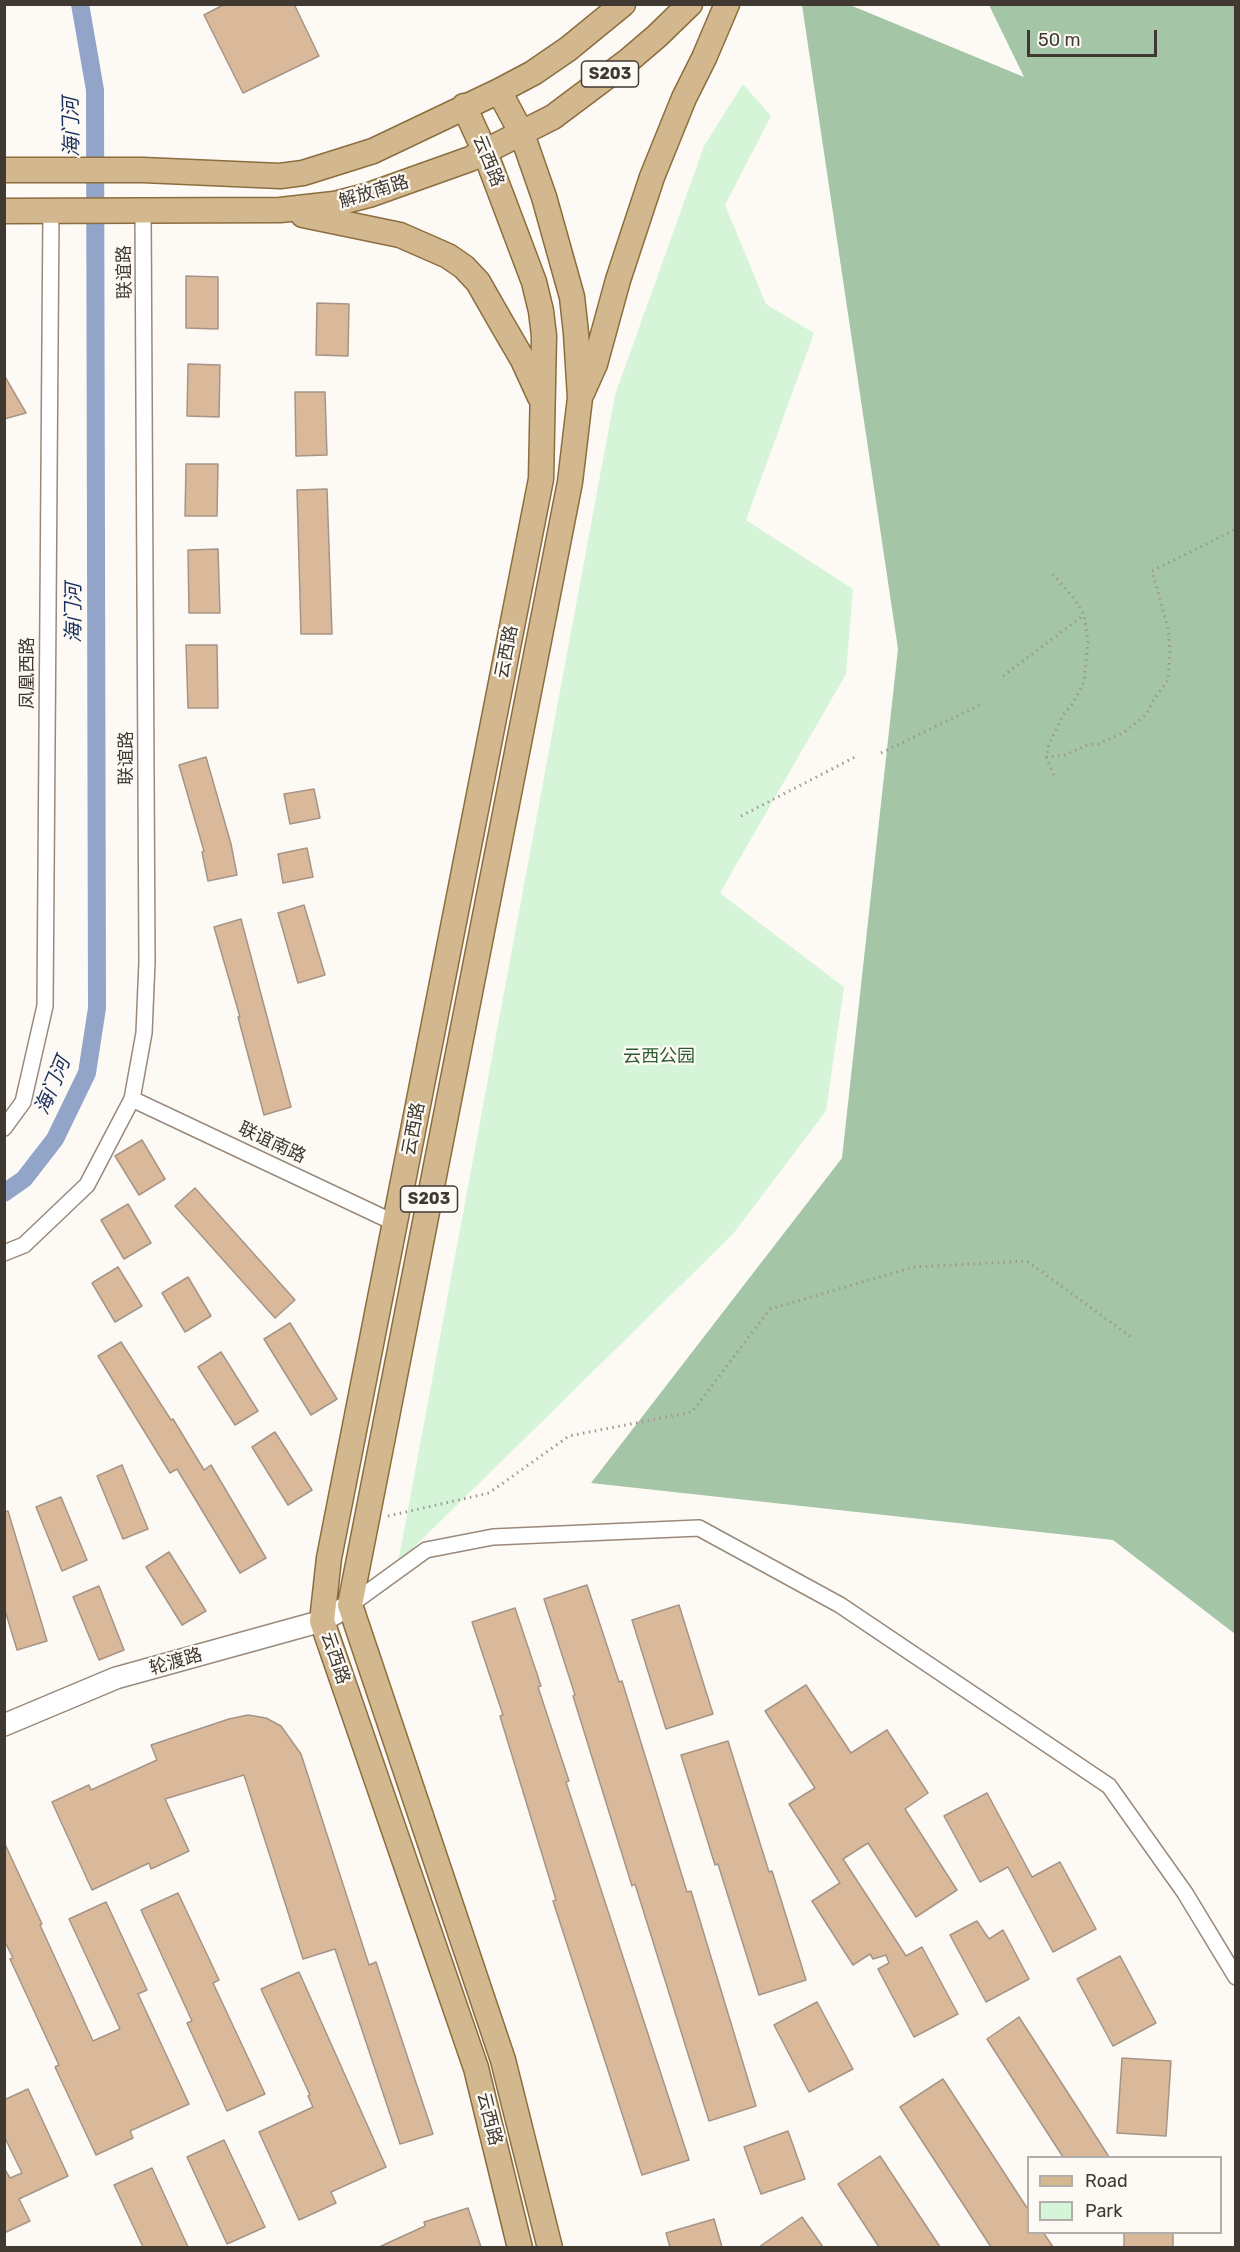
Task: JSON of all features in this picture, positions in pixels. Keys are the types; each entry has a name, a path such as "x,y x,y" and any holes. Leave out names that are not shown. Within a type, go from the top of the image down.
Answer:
{"main road":[{"name":"S203","path":"464,106 533,73 568,49 623,4"},
{"name":"解放南路","path":"4,211 280,210 334,204 369,195 434,173 485,152 554,117 629,60 690,4"},
{"name":"云西路","path":"580,398 595,364 618,280 649,185 684,98 705,58 726,4"},
{"name":"云西路","path":"499,90 522,134 544,197 572,297 580,398 570,482 350,1605 503,2060 549,2247"},
{"name":"云西路","path":"464,106 485,152 534,282 541,311 544,336 542,479 329,1558 322,1621 476,2068 520,2247"},
{"path":"4,170 133,170 280,176 303,173 373,151 464,106"},
{"path":"280,210 400,235 448,255 478,282 523,360 543,405"},
{"name":"轮渡路","path":"4,1725 116,1678 322,1621 350,1605"}],"street":[{"name":"联谊路","path":"4,1253 24,1245 87,1185 132,1099 144,1033 147,962 134,209"},
{"name":"凤凰西路","path":"4,1128 23,1102 45,1006 54,210"},
{"name":"联谊南路","path":"132,1099 395,1223"},
{"path":"350,1605 426,1550 493,1538 699,1528 840,1605 1108,1786 1185,1893 1236,1977"}],"path":[{"path":"1046,757 1065,755 1087,745 1098,744 1123,733 1146,714 1168,681 1170,651 1168,628 1152,572 1236,528"},
{"path":"1053,574 1075,600 1084,615 1088,641 1084,682 1073,703 1063,715 1049,744 1046,757 1055,778"},
{"path":"1003,676 1084,615"},
{"path":"881,753 980,705"},
{"path":"741,816 857,756"},
{"path":"366,1521 489,1493 569,1436 692,1412 770,1309 914,1267 1027,1261 1131,1337"}],"green space":[{"path":"802,5 850,5 1024,77 989,5 1235,5 1235,1634 1113,1540 591,1483 842,1158 898,649"},
{"name":"云西公园","path":"743,84 771,116 725,205 766,304 814,333 746,520 853,589 846,674 720,893 844,987 826,1111 733,1234 398,1563 615,395 704,146"}],"building":[{"path":"225,4 294,4 319,56 243,93 204,15"},
{"path":"186,276 218,277 218,329 186,328"},
{"path":"317,303 349,304 348,356 316,355"},
{"path":"188,364 220,365 219,417 187,416"},
{"path":"4,375 26,413 4,419"},
{"path":"295,392 325,392 327,455 296,456"},
{"path":"186,464 218,464 217,516 185,516"},
{"path":"327,489 332,634 301,634 297,490"},
{"path":"218,549 220,613 189,613 188,550"},
{"path":"186,645 217,645 218,708 188,708"},
{"path":"206,757 231,844 237,875 208,881 202,852 204,851 179,765"},
{"path":"314,789 320,818 290,824 284,794"},
{"path":"307,848 313,877 283,883 278,854"},
{"path":"304,905 325,975 298,983 278,913"},
{"path":"241,919 291,1107 264,1115 238,1017 240,1017 214,927"},
{"path":"142,1140 165,1179 139,1195 115,1156"},
{"path":"195,1188 295,1300 275,1318 175,1206"},
{"path":"128,1204 151,1243 124,1259 101,1220"},
{"path":"118,1267 142,1306 115,1322 92,1283"},
{"path":"188,1277 211,1316 185,1332 162,1293"},
{"path":"290,1323 337,1399 311,1415 264,1339"},
{"path":"121,1342 204,1470 211,1465 266,1558 240,1573 177,1469 170,1473 98,1356"},
{"path":"221,1352 258,1411 235,1425 198,1367"},
{"path":"275,1432 312,1490 288,1505 252,1447"},
{"path":"122,1465 148,1529 123,1539 97,1476"},
{"path":"61,1497 87,1560 62,1571 36,1507"},
{"path":"8,1511 47,1641 17,1650 4,1607 4,1512"},
{"path":"169,1552 206,1611 182,1625 146,1567"},
{"path":"587,1585 619,1682 622,1681 687,1892 691,1891 756,2106 709,2121 635,1884 632,1886 544,1599"},
{"path":"99,1586 124,1650 99,1660 73,1597"},
{"path":"679,1605 713,1714 666,1729 632,1620"},
{"path":"515,1608 569,1781 566,1782 689,2160 642,2175 553,1901 556,1900 500,1716 503,1715 472,1622"},
{"path":"806,1685 851,1753 887,1730 928,1793 905,1809 957,1890 916,1917 868,1843 843,1859 906,1956 922,1947 958,2014 914,2037 878,1969 889,1963 886,1955 873,1959 870,1954 853,1965 812,1901 840,1883 789,1804 815,1788 765,1711"},
{"path":"248,1715 266,1718 281,1726 301,1754 369,1965 376,1962 433,2134 400,2144 335,1949 303,1959 244,1775 165,1799 189,1851 151,1869 149,1863 92,1890 52,1802 89,1785 91,1790 157,1760 151,1745"},
{"path":"728,1741 806,1980 759,1995 681,1755"},
{"path":"987,1793 1032,1877 1060,1862 1096,1929 1053,1952 1008,1867 980,1882 944,1816"},
{"path":"4,1842 93,2041 120,2029 69,1919 106,1902 147,1990 138,1994 189,2104 130,2131 133,2138 96,2155 55,2067 59,2065 10,1959 13,1958 4,1940"},
{"path":"178,1893 219,1980 213,1983 265,2094 227,2111 187,2023 192,2021 141,1910"},
{"path":"977,1921 989,1939 1003,1930 1029,1979 986,2002 950,1935"},
{"path":"1120,1956 1156,2023 1113,2046 1077,1979"},
{"path":"299,1972 386,2167 331,2192 336,2203 299,2220 259,2132 313,2107 308,2096 310,2095 261,1989"},
{"path":"817,2002 853,2069 809,2092 774,2025"},
{"path":"1019,2017 1108,2156 1062,2156 987,2039"},
{"path":"1122,2058 1171,2061 1166,2136 1117,2133"},
{"path":"943,2079 1027,2208 1027,2234 1044,2234 1053,2247 991,2247 900,2107"},
{"path":"28,2089 68,2176 19,2199 30,2221 4,2233 4,2168 10,2178 22,2173 4,2136 4,2100"},
{"path":"788,2131 805,2179 761,2194 744,2147"},
{"path":"224,2140 265,2227 227,2244 187,2157"},
{"path":"880,2156 940,2247 879,2247 838,2184"},
{"path":"152,2168 188,2247 143,2247 114,2185"},
{"path":"468,2208 481,2247 379,2247 425,2226 424,2222"},
{"path":"802,2217 823,2247 759,2247"},
{"path":"714,2219 722,2247 670,2247 666,2233"},
{"path":"1124,2234 1173,2234 1173,2247 1124,2247"}],"waterway":[{"name":"海门河","path":"4,1193 24,1179 55,1139 87,1073 97,1008 95,90 80,4"}]}
